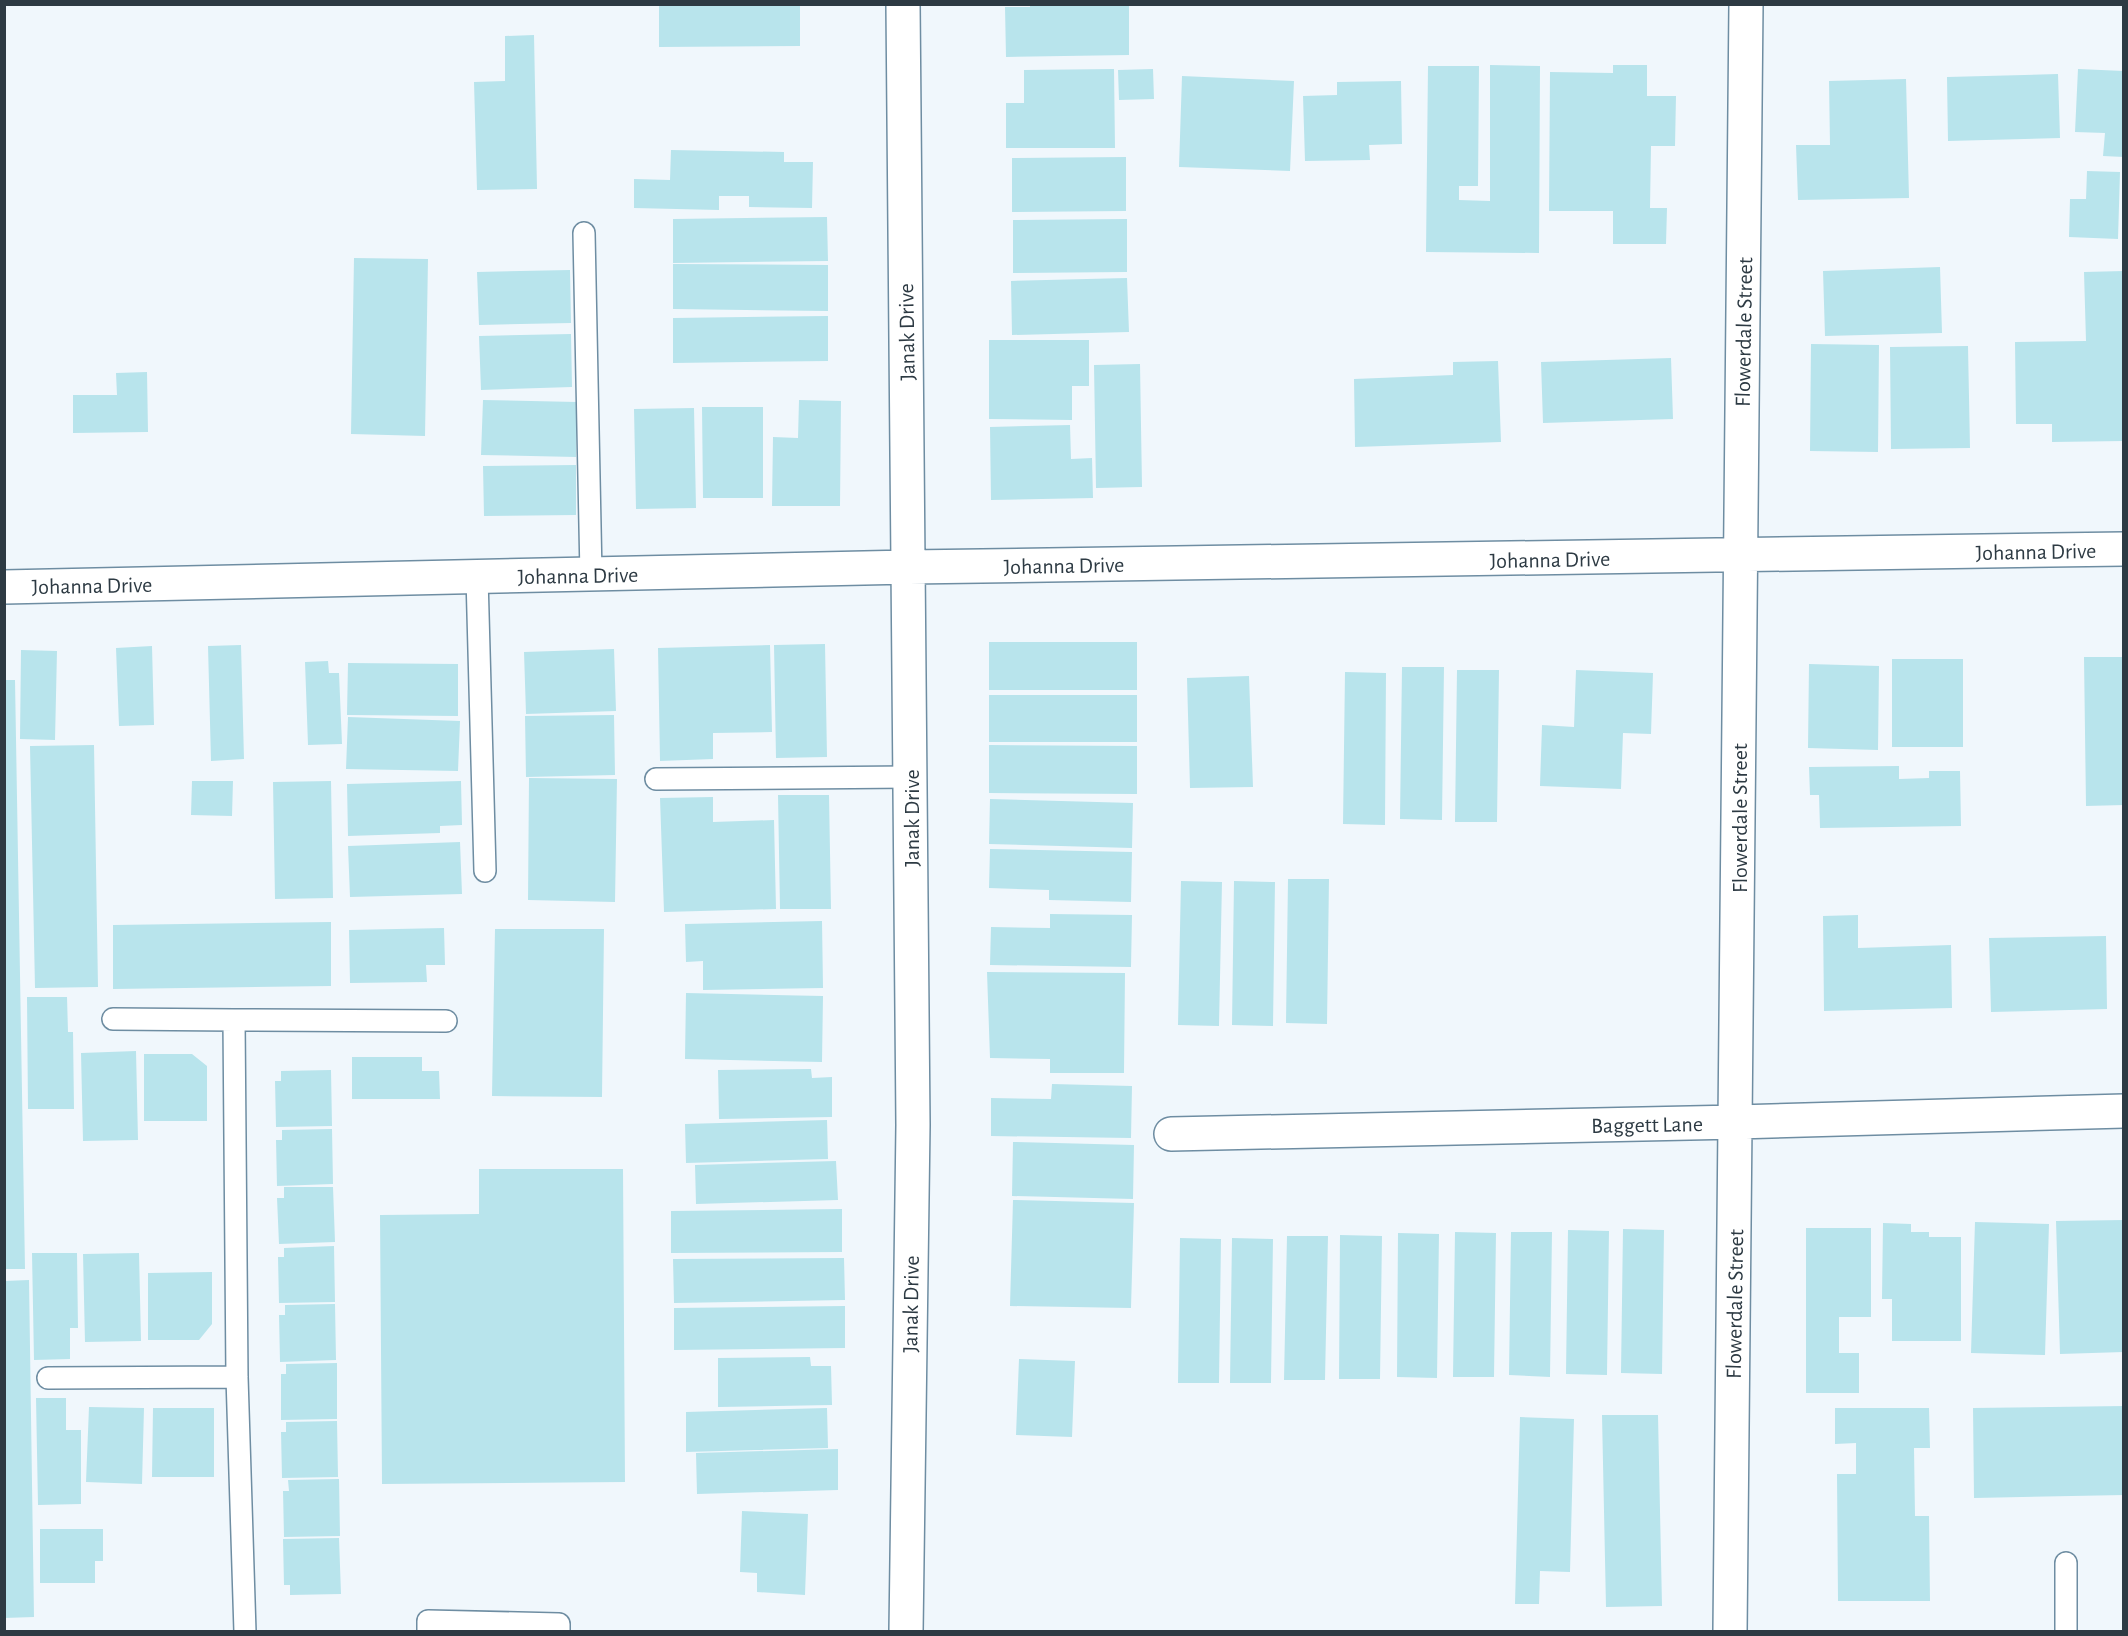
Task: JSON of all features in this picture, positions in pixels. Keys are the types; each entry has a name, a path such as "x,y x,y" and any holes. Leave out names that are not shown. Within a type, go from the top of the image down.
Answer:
{"street":[{"name":"Janak Drive","path":"903,4 913,1125 906,1632"},
{"name":"Flowerdale Street","path":"1730,1632 1737,1122 1746,4"},
{"name":"Johanna Drive","path":"4,587 909,567 2124,549"},
{"name":"Baggett Lane","path":"1171,1134 2124,1111"}],"lane":[{"path":"584,233 591,575"},
{"path":"477,577 484,871"},
{"path":"656,779 910,777"},
{"path":"112,1018 446,1021"},
{"path":"234,1020 237,1377 245,1632"},
{"path":"48,1378 237,1377"},
{"path":"2066,1563 2066,1632"},
{"path":"428,1632 428,1621 559,1624 559,1632"}],"building":[{"path":"659,4 800,4 800,46 659,47"},
{"path":"1030,4 1129,4 1129,55 1006,57 1005,7 1030,7"},
{"path":"534,35 537,189 477,190 474,82 505,81 505,36"},
{"path":"1490,65 1540,66 1539,253 1426,252 1428,66 1479,66 1478,186 1459,186 1459,200 1490,201"},
{"path":"1613,65 1647,65 1647,96 1676,96 1675,146 1651,146 1650,208 1667,208 1666,244 1613,244 1613,211 1549,211 1550,72 1613,73"},
{"path":"1114,69 1115,148 1006,148 1006,103 1024,103 1024,70"},
{"path":"1153,69 1154,99 1119,100 1118,70"},
{"path":"2078,69 2124,71 2124,157 2103,156 2105,133 2075,132"},
{"path":"2058,74 2060,138 1948,141 1947,77"},
{"path":"1182,76 1294,81 1290,171 1179,167"},
{"path":"1906,79 1909,198 1798,200 1796,145 1830,145 1829,81"},
{"path":"1401,81 1402,144 1369,145 1370,160 1305,161 1303,96 1337,95 1337,82"},
{"path":"671,150 784,152 784,162 813,162 812,208 749,207 749,196 719,196 719,210 634,208 634,179 670,180"},
{"path":"1126,157 1126,211 1012,212 1012,158"},
{"path":"2087,171 2120,172 2118,239 2069,237 2070,199 2086,199"},
{"path":"827,217 828,261 673,263 673,219"},
{"path":"1127,219 1127,272 1013,273 1013,220"},
{"path":"354,258 428,259 425,436 351,434"},
{"path":"673,264 828,265 828,311 673,309"},
{"path":"1940,267 1942,333 1825,336 1823,271"},
{"path":"570,270 571,323 479,325 477,272"},
{"path":"2124,271 2124,441 2052,442 2052,424 2016,424 2015,342 2086,341 2084,272"},
{"path":"1127,278 1129,332 1012,335 1011,281"},
{"path":"828,316 828,361 673,363 673,318"},
{"path":"571,334 572,387 481,390 479,336"},
{"path":"989,340 1089,340 1089,386 1072,386 1072,420 989,419"},
{"path":"1811,344 1879,345 1878,452 1810,451"},
{"path":"1968,346 1970,448 1891,449 1890,347"},
{"path":"1671,358 1673,419 1543,423 1541,362"},
{"path":"1498,361 1501,442 1355,447 1354,379 1453,375 1453,362"},
{"path":"1140,364 1142,487 1096,488 1094,365"},
{"path":"147,372 148,432 73,433 73,395 117,395 116,373"},
{"path":"483,400 577,402 576,457 481,455"},
{"path":"799,400 841,401 840,506 772,506 773,437 798,438"},
{"path":"702,407 763,407 763,498 703,498"},
{"path":"694,408 696,508 636,509 634,409"},
{"path":"1070,425 1071,459 1092,458 1093,498 991,500 990,427"},
{"path":"576,465 576,515 484,516 483,466"},
{"path":"989,642 1137,642 1137,690 989,690"},
{"path":"825,644 827,757 776,758 774,645"},
{"path":"241,645 244,759 211,761 208,646"},
{"path":"770,645 772,732 713,733 713,759 660,761 658,648"},
{"path":"152,646 154,725 119,726 116,648"},
{"path":"614,649 616,711 526,714 524,652"},
{"path":"21,650 57,651 55,740 20,739"},
{"path":"2084,657 2124,657 2124,805 2086,806"},
{"path":"1892,659 1963,659 1963,747 1892,747"},
{"path":"328,661 329,673 339,673 342,744 308,745 305,662"},
{"path":"348,663 458,664 458,716 347,715"},
{"path":"1809,664 1879,666 1878,750 1808,748"},
{"path":"1402,667 1444,667 1442,820 1400,819"},
{"path":"1457,670 1499,670 1497,822 1455,822"},
{"path":"1576,670 1653,673 1651,734 1623,733 1621,789 1540,786 1542,725 1574,727"},
{"path":"1345,672 1386,673 1385,825 1343,824"},
{"path":"1249,676 1253,787 1190,788 1187,678"},
{"path":"4,680 15,680 25,1269 4,1269"},
{"path":"989,695 1137,695 1137,742 989,742"},
{"path":"614,715 615,775 526,777 525,716"},
{"path":"348,717 460,721 458,771 346,769"},
{"path":"94,745 98,987 35,988 30,746"},
{"path":"989,745 1137,746 1137,794 989,793"},
{"path":"1899,766 1899,779 1929,778 1929,771 1960,771 1961,826 1820,828 1819,795 1810,795 1809,767"},
{"path":"529,778 617,779 615,902 528,900"},
{"path":"192,781 233,781 232,816 191,815"},
{"path":"331,781 333,898 275,899 273,782"},
{"path":"461,781 462,825 440,826 440,833 348,836 347,784"},
{"path":"778,795 829,795 831,909 780,909"},
{"path":"713,797 713,822 774,820 776,909 664,912 660,798"},
{"path":"990,799 1133,803 1132,848 989,844"},
{"path":"460,842 462,894 350,897 348,846"},
{"path":"990,849 1132,852 1131,902 1049,900 1049,890 989,888"},
{"path":"1288,879 1329,879 1327,1024 1286,1023"},
{"path":"1181,881 1222,882 1219,1026 1178,1025"},
{"path":"1234,881 1275,882 1273,1026 1232,1025"},
{"path":"1050,914 1132,915 1131,967 990,965 991,927 1050,928"},
{"path":"1858,915 1858,948 1951,945 1952,1008 1824,1011 1823,916"},
{"path":"822,921 823,988 703,990 703,961 686,962 685,924"},
{"path":"331,922 331,986 113,989 113,925"},
{"path":"444,928 445,965 426,965 427,982 350,983 349,930"},
{"path":"495,929 604,929 602,1097 492,1096"},
{"path":"2106,936 2107,1009 1991,1012 1989,938"},
{"path":"987,972 1125,973 1124,1073 1050,1073 1050,1059 990,1058"},
{"path":"686,993 823,996 822,1062 685,1059"},
{"path":"27,997 67,997 68,1032 73,1032 74,1109 28,1109"},
{"path":"136,1051 138,1140 83,1141 81,1053"},
{"path":"144,1054 192,1054 207,1066 207,1121 144,1121"},
{"path":"352,1057 422,1057 422,1071 439,1071 440,1099 352,1099"},
{"path":"811,1069 812,1078 832,1077 832,1117 719,1119 718,1070"},
{"path":"331,1070 332,1126 276,1127 275,1081 281,1081 281,1071"},
{"path":"1052,1084 1132,1086 1131,1138 991,1136 991,1098 1051,1099"},
{"path":"827,1120 828,1159 686,1163 685,1124"},
{"path":"332,1129 333,1184 277,1186 276,1140 282,1140 282,1130"},
{"path":"1013,1142 1134,1145 1133,1199 1012,1196"},
{"path":"836,1161 838,1200 696,1204 695,1165"},
{"path":"479,1169 623,1169 625,1482 382,1484 380,1215 479,1214"},
{"path":"284,1187 333,1187 335,1242 279,1244 277,1198 284,1198"},
{"path":"1013,1200 1134,1203 1131,1308 1010,1306"},
{"path":"842,1209 842,1252 671,1253 671,1211"},
{"path":"2124,1220 2124,1352 2060,1354 2056,1221"},
{"path":"1975,1222 2049,1224 2045,1355 1971,1353"},
{"path":"1883,1223 1911,1224 1911,1232 1929,1232 1929,1237 1961,1237 1961,1341 1892,1341 1892,1299 1882,1299"},
{"path":"1806,1228 1871,1228 1871,1317 1839,1317 1839,1353 1859,1353 1859,1393 1806,1393"},
{"path":"1623,1229 1664,1230 1662,1374 1621,1373"},
{"path":"1568,1230 1609,1231 1607,1375 1566,1374"},
{"path":"1455,1232 1496,1233 1494,1377 1453,1377"},
{"path":"1511,1232 1552,1232 1550,1377 1509,1375"},
{"path":"1398,1233 1439,1234 1437,1378 1397,1377"},
{"path":"1340,1235 1382,1236 1380,1379 1339,1379"},
{"path":"1287,1236 1328,1236 1325,1380 1284,1380"},
{"path":"1180,1238 1221,1239 1219,1383 1178,1383"},
{"path":"1232,1238 1273,1239 1271,1383 1230,1383"},
{"path":"334,1246 335,1302 279,1303 278,1257 284,1257 284,1248"},
{"path":"32,1253 77,1253 78,1328 70,1328 70,1359 34,1360"},
{"path":"139,1253 141,1341 85,1342 83,1254"},
{"path":"844,1258 845,1300 674,1303 673,1259"},
{"path":"212,1272 212,1324 199,1340 148,1340 148,1273"},
{"path":"29,1280 34,1617 4,1618 4,1281"},
{"path":"335,1304 336,1360 280,1362 279,1315 285,1315 285,1305"},
{"path":"845,1306 845,1348 674,1350 674,1308"},
{"path":"810,1357 811,1366 831,1366 832,1405 718,1407 718,1358"},
{"path":"1019,1359 1075,1361 1072,1437 1016,1435"},
{"path":"337,1363 337,1419 281,1420 281,1374 286,1374 286,1364"},
{"path":"36,1398 66,1398 66,1430 81,1430 81,1504 38,1505"},
{"path":"2124,1406 2124,1495 1974,1498 1973,1408"},
{"path":"89,1407 144,1408 142,1484 86,1482"},
{"path":"153,1408 214,1408 214,1477 152,1477"},
{"path":"827,1408 828,1448 686,1452 686,1412"},
{"path":"1835,1408 1929,1408 1930,1448 1914,1448 1915,1516 1929,1516 1930,1601 1838,1601 1837,1474 1856,1474 1856,1443 1835,1444"},
{"path":"1602,1415 1658,1415 1662,1606 1606,1607"},
{"path":"1520,1417 1574,1419 1570,1572 1540,1571 1539,1604 1515,1604"},
{"path":"337,1421 338,1477 282,1478 281,1432 286,1432 286,1422"},
{"path":"838,1449 838,1490 697,1494 696,1453"},
{"path":"339,1479 340,1536 284,1537 283,1491 289,1491 288,1480"},
{"path":"742,1511 808,1514 805,1595 757,1592 757,1573 740,1572"},
{"path":"40,1529 103,1529 103,1561 95,1561 95,1583 40,1583"},
{"path":"339,1538 341,1594 290,1595 290,1585 284,1585 283,1539"}]}
